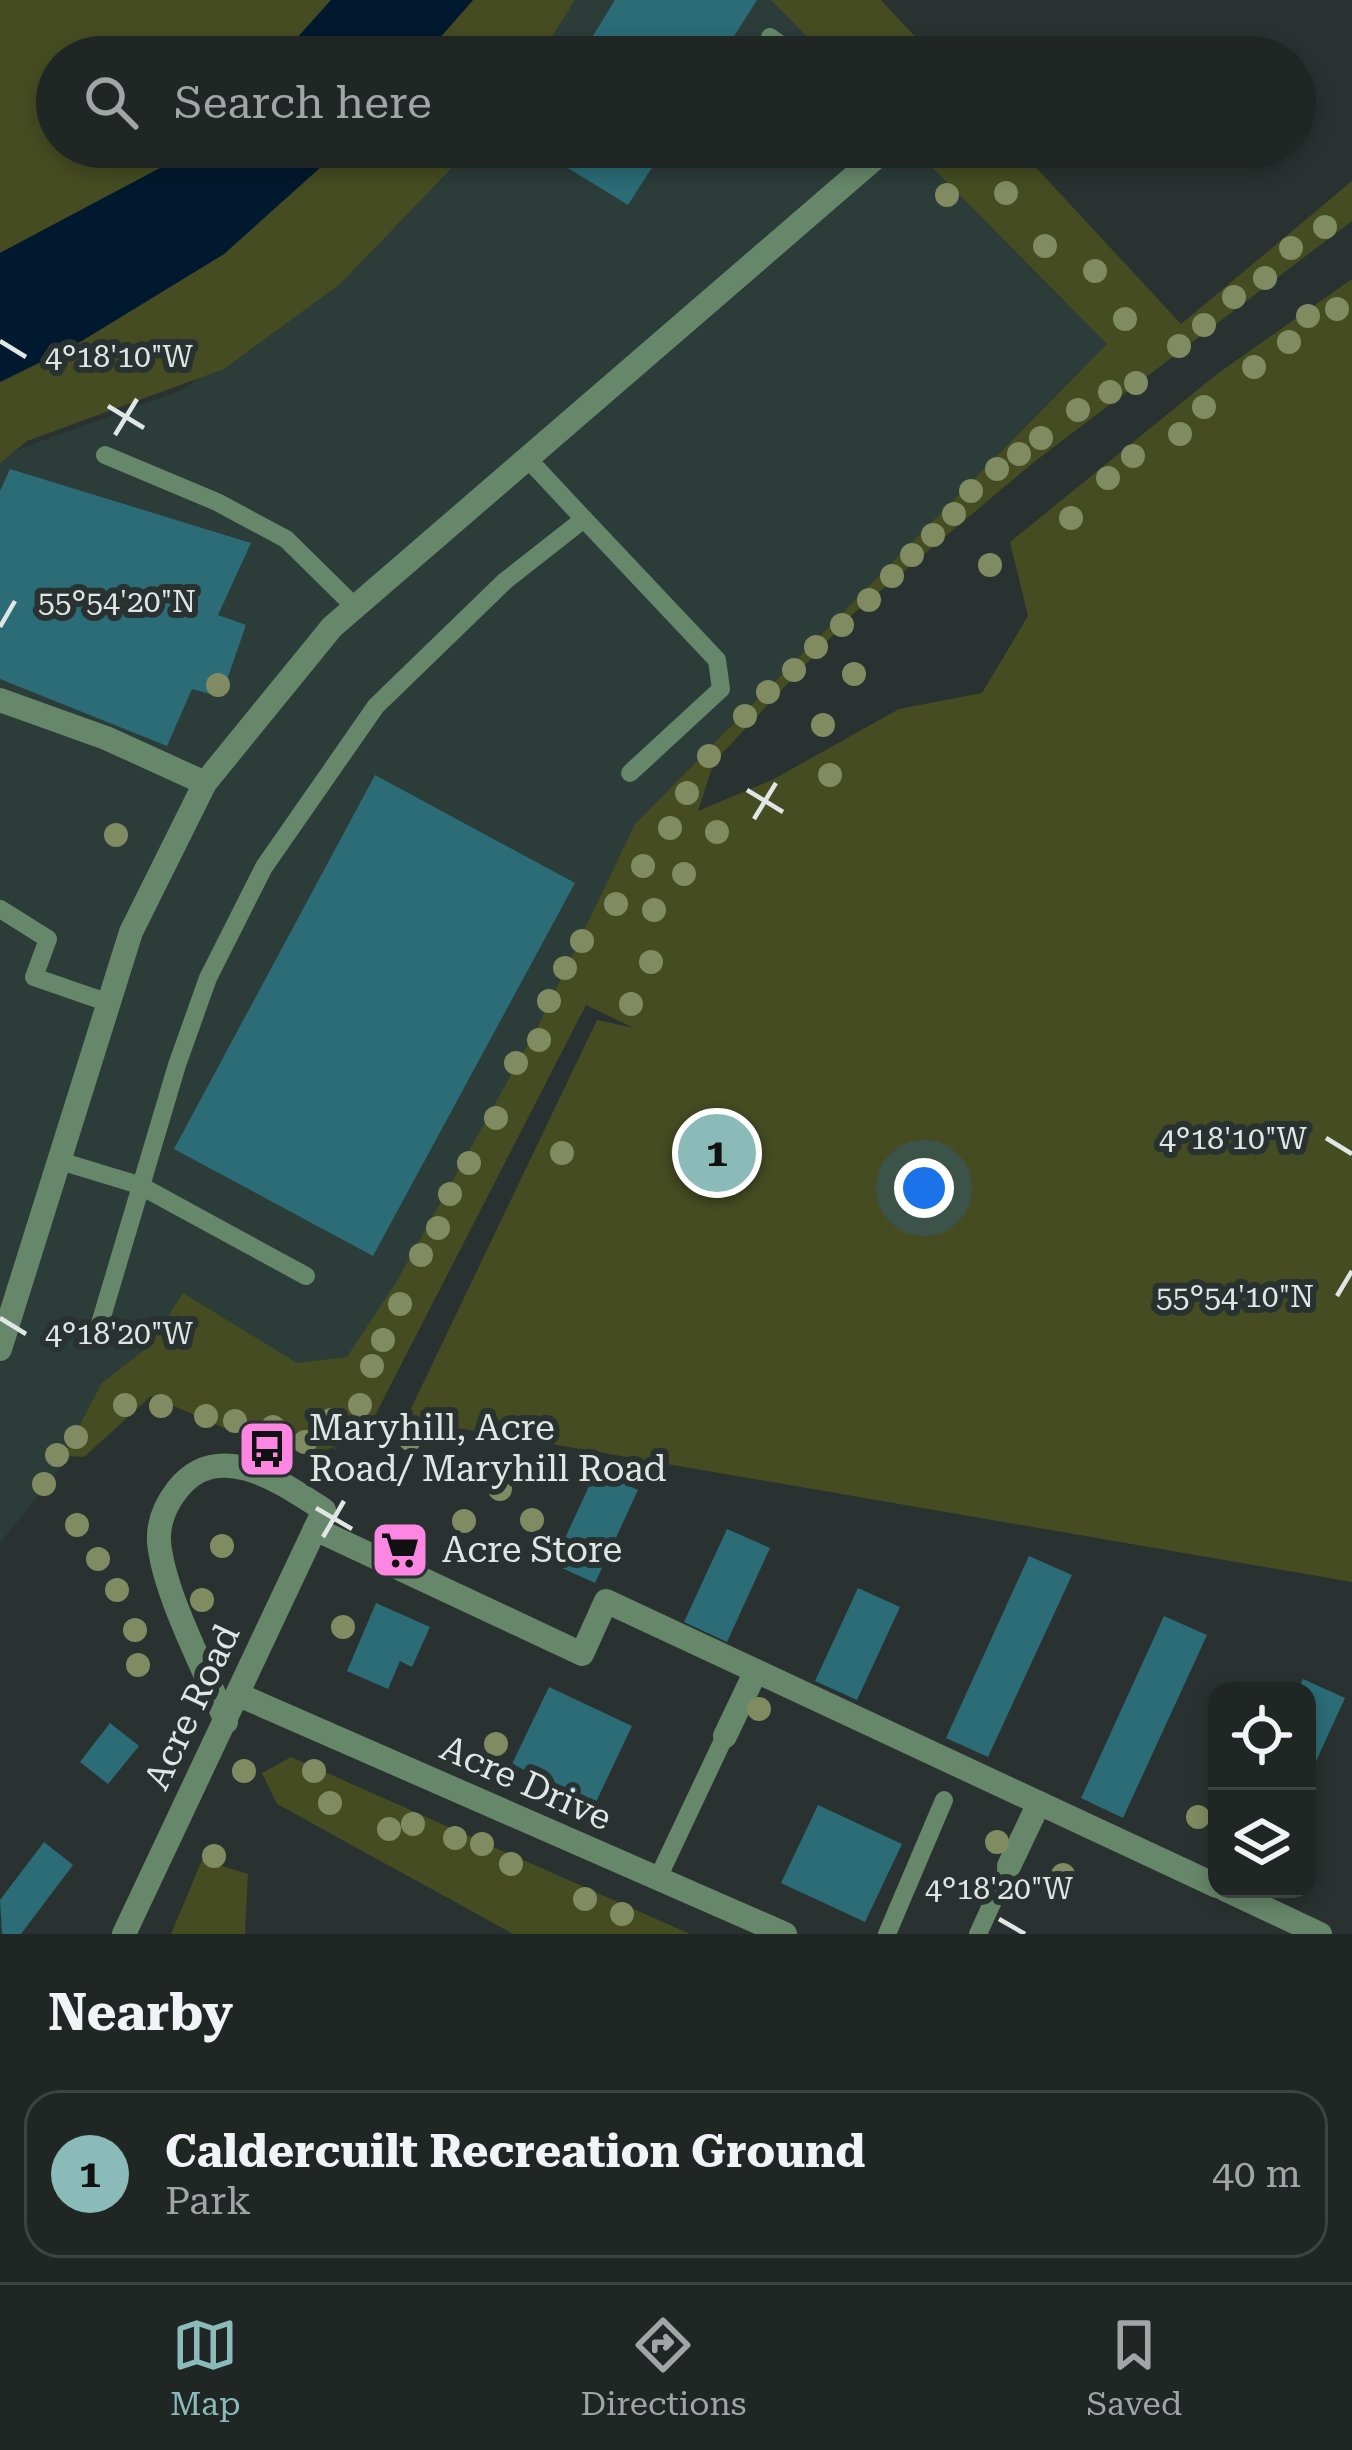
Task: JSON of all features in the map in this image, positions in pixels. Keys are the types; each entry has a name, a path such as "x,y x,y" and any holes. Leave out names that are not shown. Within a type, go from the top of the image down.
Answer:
{"street":[{"path":"0,1349 11,1278 60,1161 131,932 205,783 332,627 864,168"},
{"path":"0,700 106,738 205,783"},
{"path":"226,1722 158,1545 160,1519 187,1478 212,1466 243,1466 269,1476 320,1520 582,1654 606,1601 1208,1881"},
{"name":"Acre Road","path":"124,1934 320,1520"},
{"path":"724,1736 756,1671"},
{"name":"Acre Drive","path":"239,1695 785,1934"},
{"path":"1009,1866 1039,1803"},
{"path":"1238,1898 1283,1926 1320,1934"}],"lane":[{"path":"105,455 217,502 286,539 355,607"},
{"path":"527,458 717,660 722,689 630,773"},
{"path":"96,1337 139,1184 208,978 264,867 376,706 505,581 584,519"},
{"path":"0,909 48,939 34,977 109,1003"},
{"path":"60,1161 139,1184 305,1276"},
{"path":"657,1880 724,1736"},
{"path":"886,1934 944,1800"},
{"path":"977,1934 1009,1866"}],"shaded area":[{"path":"569,0 804,0 836,36 541,36"},
{"path":"440,168 953,168 1108,344 635,824 336,1450 128,1385 0,1543 0,456 185,389 417,197"}],"green space":[{"path":"0,0 331,0 299,36 36,36 36,168 160,168 0,253"},
{"path":"473,0 575,0 552,36 441,36"},
{"path":"771,0 881,0 914,36 806,36"},
{"path":"320,168 452,168 340,284 224,369 27,441 0,463 0,382 75,345 224,254"},
{"path":"933,168 1036,168 1181,324 1352,181 1352,221 1034,462 853,614 714,762 698,811 772,780 899,709 982,693 1028,616 1010,542 1217,374 1352,279 1352,1582 406,1419 597,1020 634,1028 586,1005 368,1429 313,1457 231,1431 151,1396 84,1457 63,1456 102,1383 149,1346 183,1293 297,1363 347,1357 397,1281 538,1026 635,824 1107,344"},
{"path":"291,1757 690,1934 513,1934 277,1804 262,1773"},
{"path":"202,1860 248,1874 245,1934 171,1934"}],"water":[{"path":"331,0 473,0 441,36 299,36"},
{"path":"160,168 320,168 224,254 75,345 0,382 0,253"}],"building":[{"path":"615,0 757,0 734,36 593,36"},
{"path":"568,168 652,168 628,205"},
{"path":"10,469 251,543 218,615 246,625 221,697 192,689 167,746 0,679 0,491"},
{"path":"375,775 575,883 373,1256 174,1149"},
{"path":"596,1471 638,1490 595,1583 553,1564"},
{"name":"Acre Store","path":"385,1529 424,1548 414,1570 375,1551"},
{"path":"727,1529 770,1548 727,1642 684,1622"},
{"path":"1029,1556 1072,1575 988,1757 946,1738"},
{"path":"858,1588 900,1607 857,1700 815,1681"},
{"path":"376,1603 430,1627 412,1667 400,1661 388,1689 347,1671"},
{"path":"1164,1616 1207,1635 1123,1818 1081,1798"},
{"path":"1316,1685 1345,1698 1316,1761"},
{"path":"549,1687 632,1726 595,1804 512,1764"},
{"path":"110,1723 139,1746 108,1784 80,1762"},
{"path":"818,1805 902,1844 865,1922 781,1883"},
{"path":"44,1842 73,1865 21,1934 2,1934 0,1900"}],"place":[{"name":"Caldercuilt Recreation Ground","path":"717,1153"},
{"name":"Maryhill, Acre Road/ Maryhill Road","path":"267,1449"},
{"name":"Acre Store","path":"400,1550"}]}
